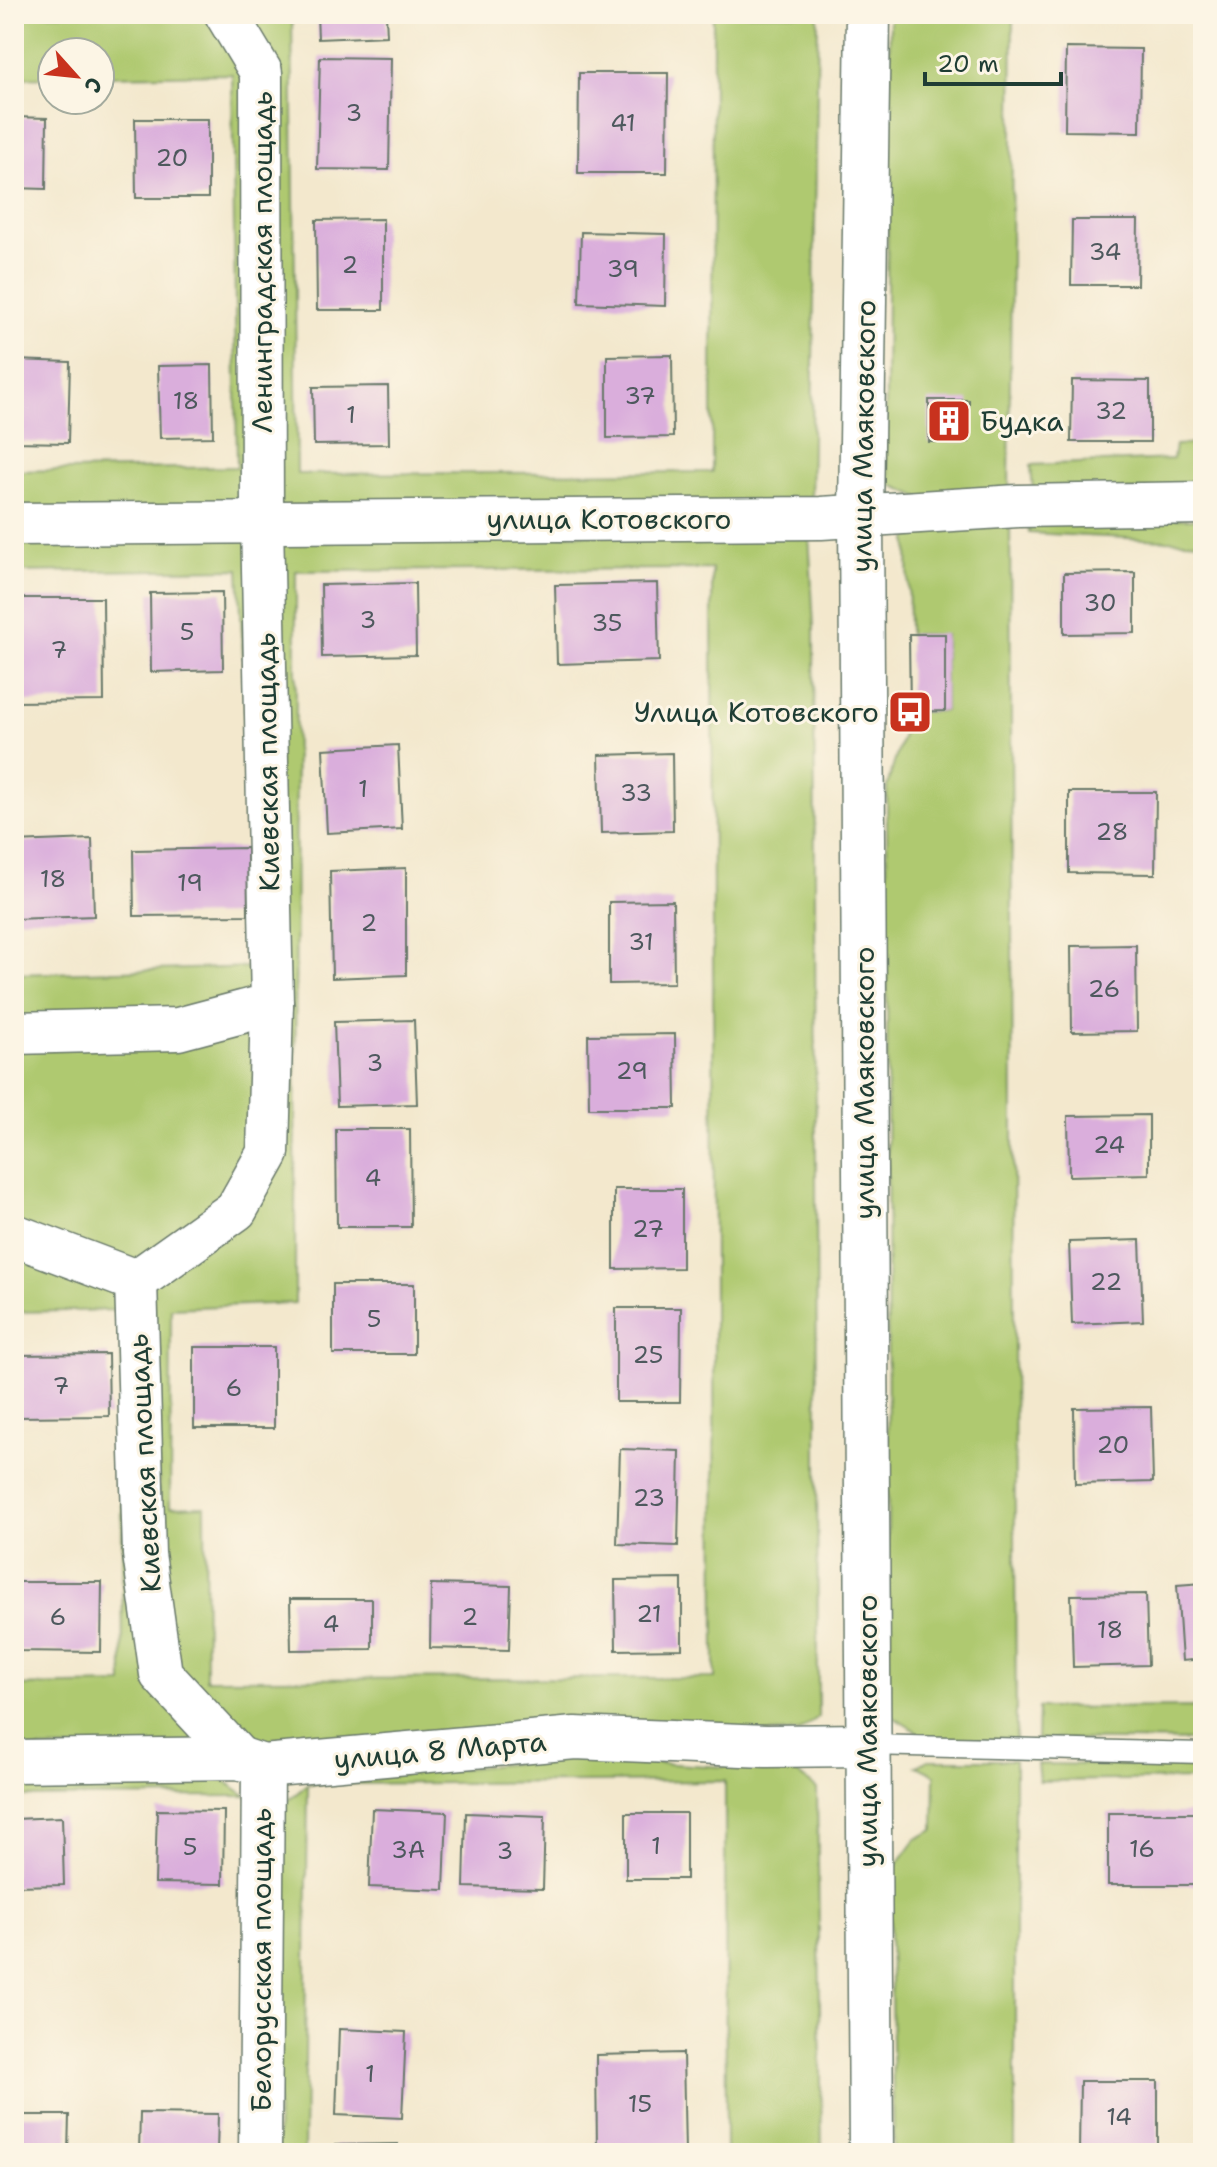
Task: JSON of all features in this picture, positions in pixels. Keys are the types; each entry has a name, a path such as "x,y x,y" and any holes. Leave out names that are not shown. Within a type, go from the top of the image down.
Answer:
{"main road":[{"name":"улица Маяковского","path":"868,14 861,515 871,2153"}],"street":[{"name":"Ленинградская площадь","path":"226,14 261,72 262,521"},
{"name":"улица Котовского","path":"14,524 861,515 1018,506 1203,503"},
{"name":"Киевская площадь","path":"251,1762 161,1674 144,1554 136,1281 236,1210 268,1153 272,1004 262,521"},
{"path":"14,1033 178,1029 272,1004"},
{"path":"14,1235 136,1281"},
{"name":"улица 8 Марта","path":"14,1761 251,1762 575,1738 766,1746 867,1745"},
{"name":"Белорусская площадь","path":"251,1762 260,2153"}],"lane":[{"path":"867,1745 1203,1753"}],"green space":[{"path":"14,14 214,14 251,75 249,509 14,513 14,471 237,467 232,74 116,76 116,36 36,36 36,77 14,78"},
{"path":"238,14 292,14 297,474 712,472 713,14 818,14 811,508 279,507"},
{"path":"890,14 1013,14 1009,497 922,498 885,482"},
{"path":"1203,444 1203,489 1033,493 1031,465 1173,459 1175,445"},
{"path":"1010,516 1016,1742 929,1739 888,1714 887,786 910,712 945,711 945,635 909,634 908,539 922,520"},
{"path":"1028,519 1203,519 1203,542 1029,533"},
{"path":"252,533 265,999 180,1020 14,1024 14,974 257,967 239,569 14,572 14,536"},
{"path":"809,533 814,628 818,1717 799,1732 265,1750 245,1742 172,1671 145,1289 245,1218 271,536","holes":["712,569 715,1678 206,1679 205,1506 170,1507 171,1308 295,1303 296,571"]},
{"path":"260,1021 257,1151 227,1204 135,1270 14,1225 14,1042"},
{"path":"14,1246 128,1289 147,1674 219,1748 14,1749 14,1686 123,1684 121,1310 14,1312"},
{"path":"1203,1707 1203,1741 1037,1739 1038,1708"},
{"path":"568,1758 795,1771 817,1789 822,2153 726,2153 725,1781 308,1784"},
{"path":"928,1760 1015,1760 1015,2153 894,2153 889,1875 916,1839 934,1830 935,1775 917,1766"},
{"path":"1037,1764 1203,1766 1203,1779 1039,1781"},
{"path":"219,1777 247,1796 14,1797 14,1779"},
{"path":"308,1784 304,2153 277,2153 280,1807"}],"building":[{"path":"317,14 386,14 387,36 318,39"},
{"path":"1066,48 1141,49 1140,132 1065,131"},
{"path":"320,57 391,58 389,170 317,169"},
{"path":"579,73 668,73 667,173 578,173"},
{"path":"14,117 47,118 46,189 14,188"},
{"path":"135,119 208,119 208,198 136,198"},
{"path":"383,219 383,310 317,310 316,220"},
{"path":"1072,220 1138,220 1137,285 1071,285"},
{"path":"581,232 666,234 665,306 579,303"},
{"path":"672,355 673,437 607,438 607,356"},
{"path":"14,360 70,362 68,443 14,442"},
{"path":"212,365 213,437 160,438 158,366"},
{"path":"1072,380 1150,381 1150,442 1071,442"},
{"path":"388,386 389,444 314,445 313,387"},
{"name":"Будка","path":"929,400 969,400 969,442 929,442"},
{"path":"1135,572 1135,633 1064,634 1064,573"},
{"path":"415,583 416,655 322,657 321,585"},
{"path":"657,583 659,661 557,664 555,585"},
{"path":"222,592 223,670 151,672 150,593"},
{"path":"14,598 103,598 104,701 14,702"},
{"path":"909,634 945,634 945,711 910,712"},
{"path":"398,745 402,829 327,833 323,749"},
{"path":"672,753 673,831 601,833 599,755"},
{"path":"1069,792 1156,792 1155,874 1069,873"},
{"path":"92,839 94,916 14,919 14,842"},
{"path":"247,848 248,915 134,916 133,850"},
{"path":"406,868 406,975 332,978 330,871"},
{"path":"673,901 674,983 609,984 609,902"},
{"path":"1136,945 1137,1031 1072,1032 1071,946"},
{"path":"414,1020 417,1104 337,1106 334,1022"},
{"path":"675,1034 676,1108 589,1108 588,1035"},
{"path":"1149,1115 1149,1174 1069,1176 1068,1116"},
{"path":"336,1129 410,1129 411,1227 337,1227"},
{"path":"614,1189 682,1189 682,1268 614,1269"},
{"path":"1140,1240 1143,1321 1072,1324 1069,1242"},
{"path":"333,1284 414,1284 414,1354 333,1354"},
{"path":"616,1308 681,1308 680,1402 616,1402"},
{"path":"194,1347 274,1347 274,1428 194,1428"},
{"path":"108,1354 109,1416 14,1417 14,1355"},
{"path":"1151,1407 1153,1482 1075,1484 1074,1408"},
{"path":"620,1449 680,1451 678,1546 617,1544"},
{"path":"682,1579 682,1649 616,1650 615,1580"},
{"path":"14,1582 102,1582 101,1652 14,1651"},
{"path":"1203,1583 1203,1659 1182,1661 1177,1585"},
{"path":"431,1584 511,1586 509,1650 430,1648"},
{"path":"1146,1594 1148,1665 1073,1667 1071,1595"},
{"path":"290,1599 372,1599 372,1649 291,1650"},
{"path":"372,1809 447,1812 444,1890 369,1887"},
{"path":"157,1810 224,1811 223,1884 155,1883"},
{"path":"466,1813 545,1816 543,1889 464,1887"},
{"path":"626,1813 686,1813 686,1879 626,1879"},
{"path":"1108,1813 1203,1813 1203,1885 1108,1885"},
{"path":"62,1817 64,1885 14,1886 14,1819"},
{"path":"339,2029 406,2032 402,2118 336,2115"},
{"path":"683,2053 685,2153 597,2153 596,2055"},
{"path":"1080,2081 1158,2081 1158,2153 1079,2153"},
{"path":"140,2113 218,2114 217,2153 139,2153"},
{"path":"14,2115 69,2115 68,2153 14,2153"},
{"path":"398,2144 398,2153 335,2153 335,2145"}],"place":[{"name":"Будка","path":"949,421"},
{"name":"Улица Котовского","path":"910,712"}]}
